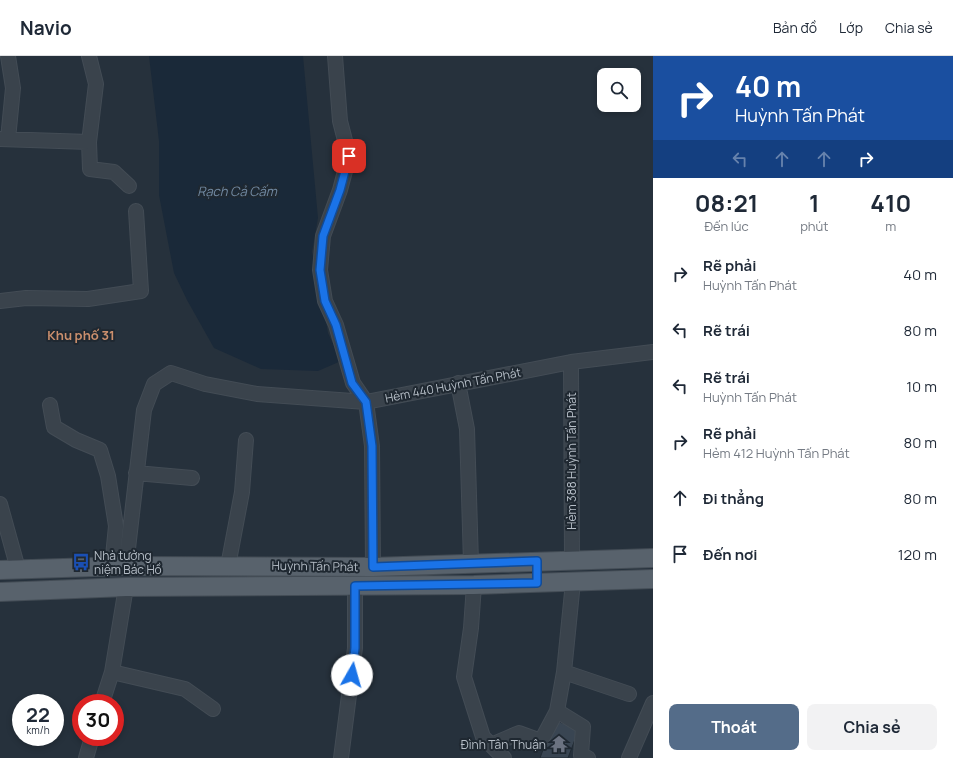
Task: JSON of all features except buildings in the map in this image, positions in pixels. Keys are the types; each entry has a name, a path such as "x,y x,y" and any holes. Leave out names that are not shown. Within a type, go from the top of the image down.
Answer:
{"main road":[{"name":"Huỳnh Tấn Phát","path":"0,570 119,566 373,567 653,558"},
{"path":"537,561 537,583"},
{"path":"119,566 126,587"},
{"path":"18,569 22,591"},
{"name":"Huỳnh Tấn Phát","path":"0,592 126,587 474,585 653,579"}],"street":[{"path":"8,56 13,88 4,139 89,142"},
{"path":"89,56 96,84 89,142 90,169 114,172 129,186"},
{"path":"335,56 340,121 349,156 340,190 323,236 320,270 325,301 336,325 352,383 366,402 372,446 373,567"},
{"path":"0,301 26,298 88,299 141,291 136,211"},
{"name":"Hẻm 440 Huỳnh Tấn Phát","path":"119,566 136,473 144,410 154,384 171,373 205,384 258,394 366,402 571,362 653,352"},
{"name":"Hẻm 388 Huỳnh Tấn Phát","path":"571,362 572,560"},
{"path":"458,383 467,429 471,563"},
{"path":"50,405 54,427 76,440 100,450 108,476 116,526 119,566"},
{"path":"228,566 242,492 246,440"},
{"path":"136,473 192,478"},
{"path":"0,504 18,569"},
{"path":"491,745 519,733 541,741 557,711 564,672 573,582"},
{"path":"474,585 471,628 464,677 483,737 504,758"},
{"path":"341,758 355,648 355,586"},
{"path":"105,694 112,672 126,587"},
{"path":"112,672 185,689 213,710"},
{"path":"564,672 630,694"},
{"path":"629,758 653,703"},
{"path":"557,711 583,727 581,755 588,758"},
{"path":"86,758 89,746"}],"water":[{"name":"Rạch Cả Cấm","path":"149,56 303,56 318,218 312,252 320,284 328,333 341,361 318,371 261,369 214,348 187,300 174,273 159,195 159,141"}],"place":[{"name":"Nhà tưởng niệm Bác Hồ","path":"81,562"},
{"name":"Đình Tân Thuận","path":"559,744"}],"district":[{"name":"Khu phố 31","path":"81,335"}],"route":[{"path":"349,156 340,190 323,236 320,270 325,301 336,325 352,383 366,402 372,446 374,496 373,567 537,561 537,583 355,586 355,648 352,675"}]}
